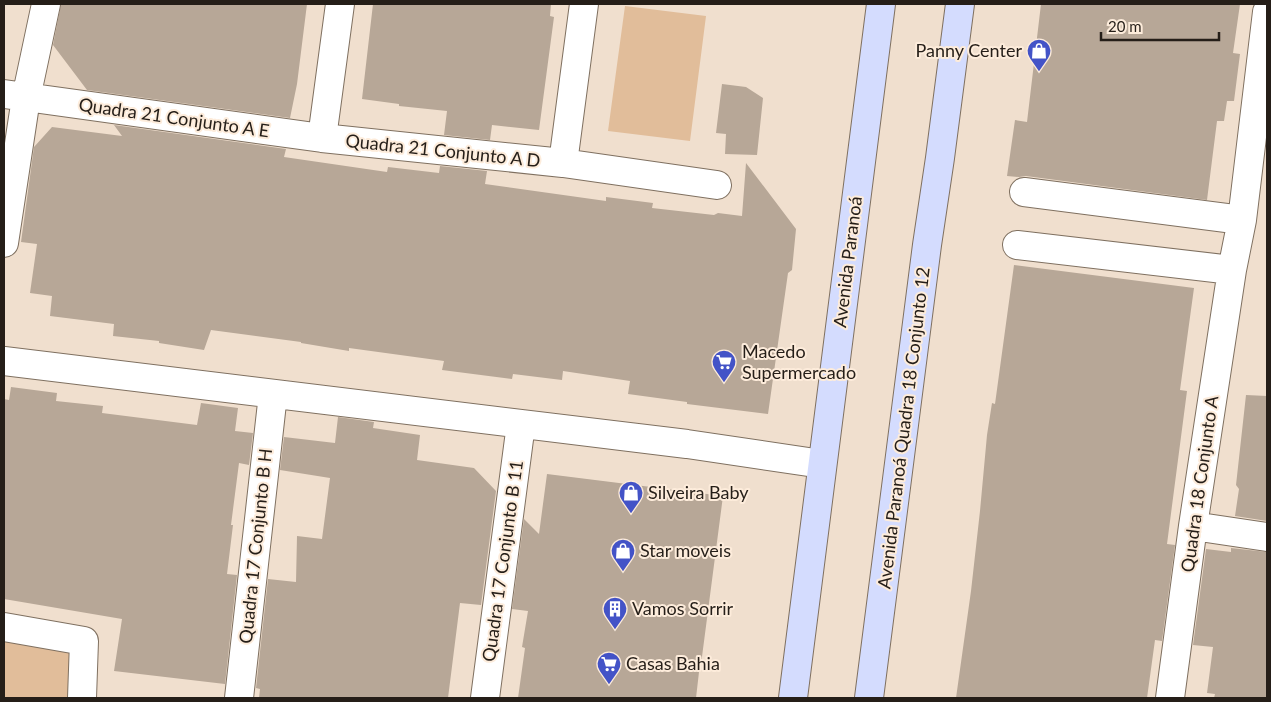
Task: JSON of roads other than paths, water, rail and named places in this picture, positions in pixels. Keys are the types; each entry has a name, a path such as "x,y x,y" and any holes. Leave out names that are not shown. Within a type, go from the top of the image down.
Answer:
{"street":[{"path":"4,243 15,96 46,4"},
{"path":"322,138 340,4"},
{"path":"563,163 584,4"},
{"name":"Avenida Paranoá","path":"793,698 881,4"},
{"name":"Avenida Paranoá Quadra 18 Conjunto 12","path":"869,698 960,4"},
{"name":"Quadra 18 Conjunto A","path":"1170,698 1193,526 1232,270 1242,220 1267,12"},
{"name":"Quadra 21 Conjunto A E","path":"15,96 322,138"},
{"name":"Quadra 21 Conjunto A D","path":"322,138 563,163 717,185"},
{"path":"1024,192 1242,220"},
{"path":"1017,245 1232,270"},
{"path":"4,361 687,444 822,464"},
{"name":"Quadra 17 Conjunto B H","path":"238,698 273,394"},
{"name":"Quadra 17 Conjunto B 11","path":"485,698 521,424"},
{"path":"1193,526 1267,537"},
{"path":"4,627 84,641 82,698"}],"place":[{"name":"Panny Center","path":"1039,72"},
{"name":"Macedo Supermercado","path":"724,383"},
{"name":"Silveira Baby","path":"631,514"},
{"name":"Star moveis","path":"623,572"},
{"name":"Vamos Sorrir","path":"615,630"},
{"name":"Casas Bahia","path":"609,685"}]}
